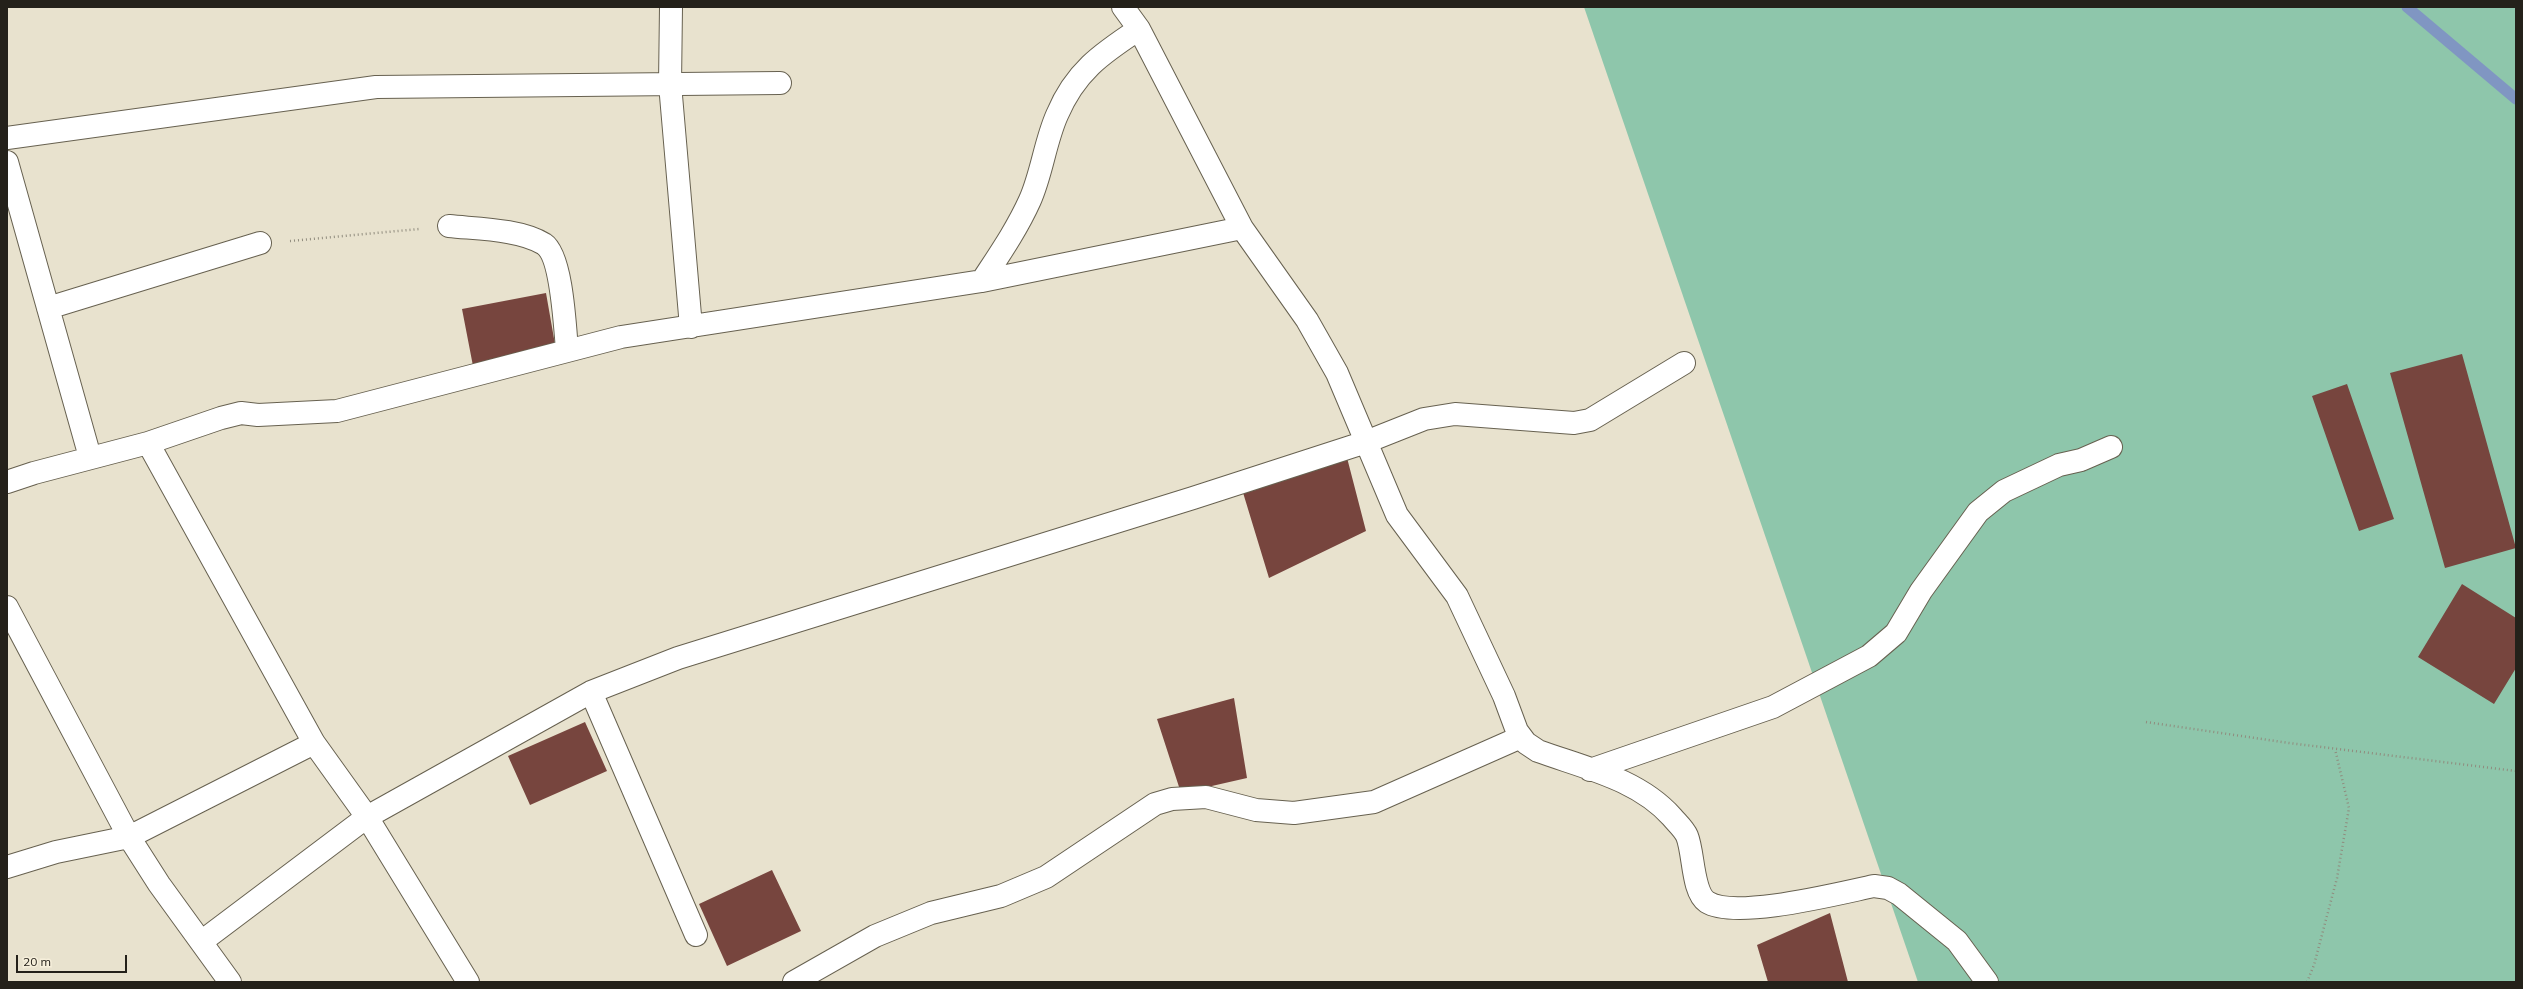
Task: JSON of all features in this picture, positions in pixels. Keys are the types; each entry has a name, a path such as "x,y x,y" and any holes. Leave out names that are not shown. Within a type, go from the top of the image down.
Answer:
{"street":[{"path":"671,7 670,84 691,326"},
{"path":"1123,7 1139,29 1242,228 1307,320 1337,373 1397,515 1457,596 1504,696 1514,724 1521,737 1538,751 1643,791 1658,801 1683,830 1687,837 1699,891 1706,902 1721,907 1770,906 1874,886 1888,888 1898,894 1957,941 1987,982"},
{"path":"982,282 1018,224 1030,199 1056,116 1075,81 1101,53 1139,29"},
{"path":"7,138 376,86 780,83"},
{"path":"7,162 90,457"},
{"path":"449,226 523,235 545,245 558,269 567,350"},
{"path":"7,482 90,457 148,443 221,418 241,413 258,415 338,411 621,337 982,282 1242,228"},
{"path":"48,308 260,243"},
{"path":"201,942 367,817 591,692 678,658 1366,442 1424,419 1455,414 1551,422 1574,423 1590,420 1684,363"},
{"path":"148,443 314,743 367,817 468,982"},
{"path":"1590,770 1773,707 1869,656 1896,633 1921,591 1978,512 2004,491 2024,481 2059,465 2081,460 2111,447"},
{"path":"7,607 129,837 230,982"},
{"path":"591,692 696,935"},
{"path":"794,982 874,936 931,913 1001,896 1046,877 1155,804 1172,799 1206,797 1256,810 1294,813 1374,802 1521,737"},
{"path":"7,867 56,852 129,837 314,743"}],"path":[{"path":"260,243 449,226"},
{"path":"2146,722 2516,771"},
{"path":"2307,982 2314,965 2337,878 2349,808 2335,748"}],"green space":[{"path":"1584,7 2516,7 2516,982 1918,982"}],"building":[{"path":"546,293 556,350 473,366 462,309"},
{"path":"2462,354 2516,548 2445,568 2390,373"},
{"path":"2347,384 2394,519 2359,531 2312,396"},
{"path":"1345,450 1366,531 1269,578 1241,486"},
{"path":"2462,584 2516,618 2516,668 2494,704 2418,657"},
{"path":"1234,698 1247,778 1181,793 1157,719"},
{"path":"585,722 607,771 530,805 508,756"},
{"path":"772,870 801,931 727,966 699,904"},
{"path":"1830,913 1848,982 1768,982 1757,945"}],"waterway":[{"path":"2407,7 2516,99"}]}
